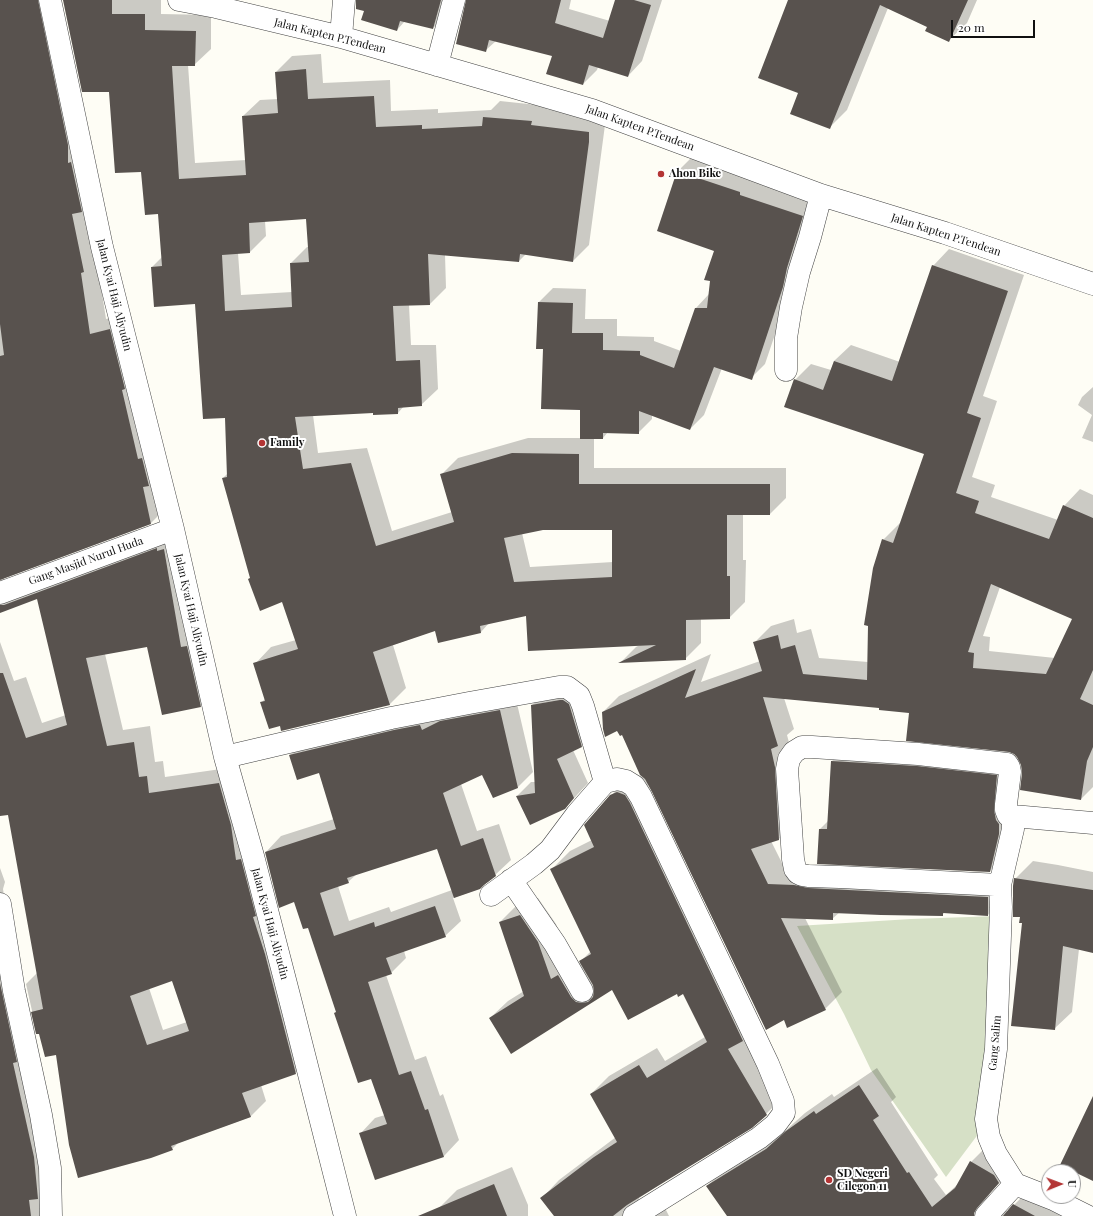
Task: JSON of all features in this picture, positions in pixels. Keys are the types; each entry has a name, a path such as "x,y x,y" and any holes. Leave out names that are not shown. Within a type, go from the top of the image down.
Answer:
{"street":[{"name":"Jalan Kyai Haji Aliyudin","path":"50,0 102,247 173,530 225,757 253,856 345,1216"},
{"name":"Jalan Kapten P.Tendean","path":"179,0 216,4 341,37 592,110 821,195 945,233 1093,284"},
{"path":"341,37 344,0"},
{"path":"437,65 454,0"},
{"path":"786,370 786,338 791,307 799,272 821,195"},
{"name":"Gang Masjid Nurul Huda","path":"0,593 173,530"},
{"path":"225,757 468,702 567,687 579,696 605,782"},
{"path":"1000,884 808,876 798,873 795,869 793,859 787,768 789,759 794,752 802,747 812,747 918,754 1007,764 1010,772 1006,804 1008,815 1093,823"},
{"path":"491,895 534,864 550,850 605,782 617,778 626,781 634,786 641,797 768,1064 783,1101 784,1113 775,1125 759,1138 634,1216"},
{"name":"Gang Salim","path":"1012,816 1013,829 1000,884 996,1049 986,1119 989,1137 996,1154 1015,1184"},
{"path":"511,880 555,944 582,992"},
{"path":"0,904 14,991 41,1115 50,1168 51,1216"},
{"path":"986,1216 1015,1184 1053,1199 1087,1216"}],"green space":[{"path":"998,916 1000,1105 946,1177 871,1070 844,1014 797,926 911,919"}],"building":[{"path":"0,0 38,0 68,145 68,163 71,162 82,212 72,214 84,272 81,273 90,334 110,329 125,389 122,390 138,459 142,458 149,486 143,487 151,524 0,580 0,356 4,355 0,324"},
{"path":"63,0 112,0 112,14 145,14 145,30 196,31 195,66 172,66 179,179 246,175 242,116 278,113 275,72 306,69 308,99 374,96 376,127 422,125 422,129 482,126 483,117 532,121 531,125 589,132 589,142 573,262 520,254 519,262 428,254 430,305 393,306 396,361 420,360 422,406 398,408 398,414 373,415 373,413 295,417 303,469 351,463 376,546 454,522 440,474 512,453 579,454 579,484 770,484 770,515 727,515 727,576 730,576 730,619 686,620 686,660 618,663 656,645 528,651 526,616 480,626 481,633 438,643 435,631 373,652 390,705 281,731 280,726 269,729 260,702 265,701 253,663 298,649 282,602 260,611 248,579 250,578 222,478 227,477 225,418 203,419 195,304 154,307 151,267 162,266 158,214 145,215 141,172 115,173 109,92 82,92","holes":["306,219 309,262 290,263 292,307 225,311 222,255 250,253 249,223","543,530 612,530 612,577 514,582 504,538"]},
{"path":"356,0 441,0 433,29 400,21 397,31 361,20 364,11 356,9"},
{"path":"466,0 561,0 555,23 603,38 615,0 634,0 651,5 628,77 589,65 583,85 546,74 552,56 489,40 486,52 456,44"},
{"path":"788,0 968,0 949,42 925,31 927,27 880,5 830,129 790,114 798,93 758,78"},
{"path":"677,171 740,192 740,195 803,216 787,268 783,287 752,380 714,367 690,430 639,411 639,434 603,433 603,439 580,439 580,410 541,409 543,349 536,349 538,302 573,303 572,333 603,333 603,350 640,351 640,355 674,368 695,308 707,308 710,281 704,280 714,251 657,231"},
{"path":"932,265 1008,291 967,413 981,418 956,493 979,501 975,513 1049,539 1063,505 1093,518 1093,670 1080,699 1093,705 1093,747 1087,761 1081,800 1020,790 1022,773 1021,765 1017,757 1009,752 906,741 909,713 879,710 879,708 763,697 778,746 771,749 775,767 779,840 751,849 768,884 794,885 808,888 988,897 988,916 943,913 943,916 833,913 833,920 781,918 826,1010 787,1028 784,1020 766,1030 652,792 645,779 640,775 622,735 620,736 617,731 605,737 602,712 696,669 685,698 762,671 753,642 778,635 781,649 795,645 803,674 867,680 868,626 864,625 873,568 882,539 893,543 924,454 784,407 794,379 823,390 834,361 892,381","holes":["991,584 1072,619 1046,674 973,668 974,653 968,652"]},
{"path":"157,548 157,551 164,549 181,647 187,646 201,707 162,715 147,647 86,658 107,746 134,742 139,777 147,776 149,793 219,783 231,825 236,860 241,859 256,916 253,917 265,954 296,1074 242,1093 251,1117 171,1146 173,1150 151,1158 78,1178 69,1145 56,1055 45,1057 39,1034 36,1034 31,1012 43,1009 8,815 0,816 0,673 3,673 26,738 67,725 37,599 0,613 0,605 4,605","holes":["172,981 189,1031 147,1045 130,996"]},
{"path":"563,700 569,704 582,747 557,759 574,798 565,809 530,825 516,796 535,793 531,705"},
{"path":"500,710 518,788 493,798 482,775 443,793 461,846 483,838 496,876 480,889 454,898 437,849 347,878 349,883 320,893 334,936 374,922 375,927 435,906 446,937 386,958 392,974 368,982 399,1075 411,1071 425,1110 428,1109 444,1157 375,1180 359,1133 387,1124 371,1079 358,1083 334,1013 336,1012 308,928 303,929 294,902 279,908 265,852 336,829 319,773 297,780 289,755 420,725 422,730 440,721"},
{"path":"831,761 917,766 997,775 994,810 996,820 999,824 999,834 990,872 817,864 819,829 827,829"},
{"path":"617,792 625,795 630,803 743,1041 728,1049 767,1115 752,1128 627,1205 613,1216 554,1216 540,1198 594,1157 617,1142 590,1094 639,1065 647,1078 707,1042 683,994 678,997 677,994 628,1020 612,990 511,1054 489,1018 524,996 499,922 520,915 538,942 551,979 558,975 571,997 576,1002 588,1002 593,997 593,985 579,961 591,954 550,869 594,847 584,825 610,795"},
{"path":"1014,878 1093,890 1093,953 1063,946 1055,1030 1011,1026 1022,923 1019,923 1020,917 1013,917"},
{"path":"0,983 17,1062 13,1063 34,1157 38,1199 29,1200 31,1216 0,1216"},
{"path":"859,1085 879,1116 873,1120 907,1173 909,1172 932,1207 955,1188 970,1161 994,1175 999,1183 977,1208 974,1216 727,1216 706,1186 766,1149 786,1131 814,1111 816,1114"},
{"path":"1093,1096 1093,1181 1081,1175 1081,1164 1060,1164"},
{"path":"494,1184 507,1216 418,1216"},
{"path":"1013,1204 1035,1216 1003,1216"}],"place":[{"name":"Ahon Bike","path":"661,174"},
{"name":"Family","path":"262,443"},
{"name":"SD Negeri Cilegon 11","path":"829,1180"}]}
